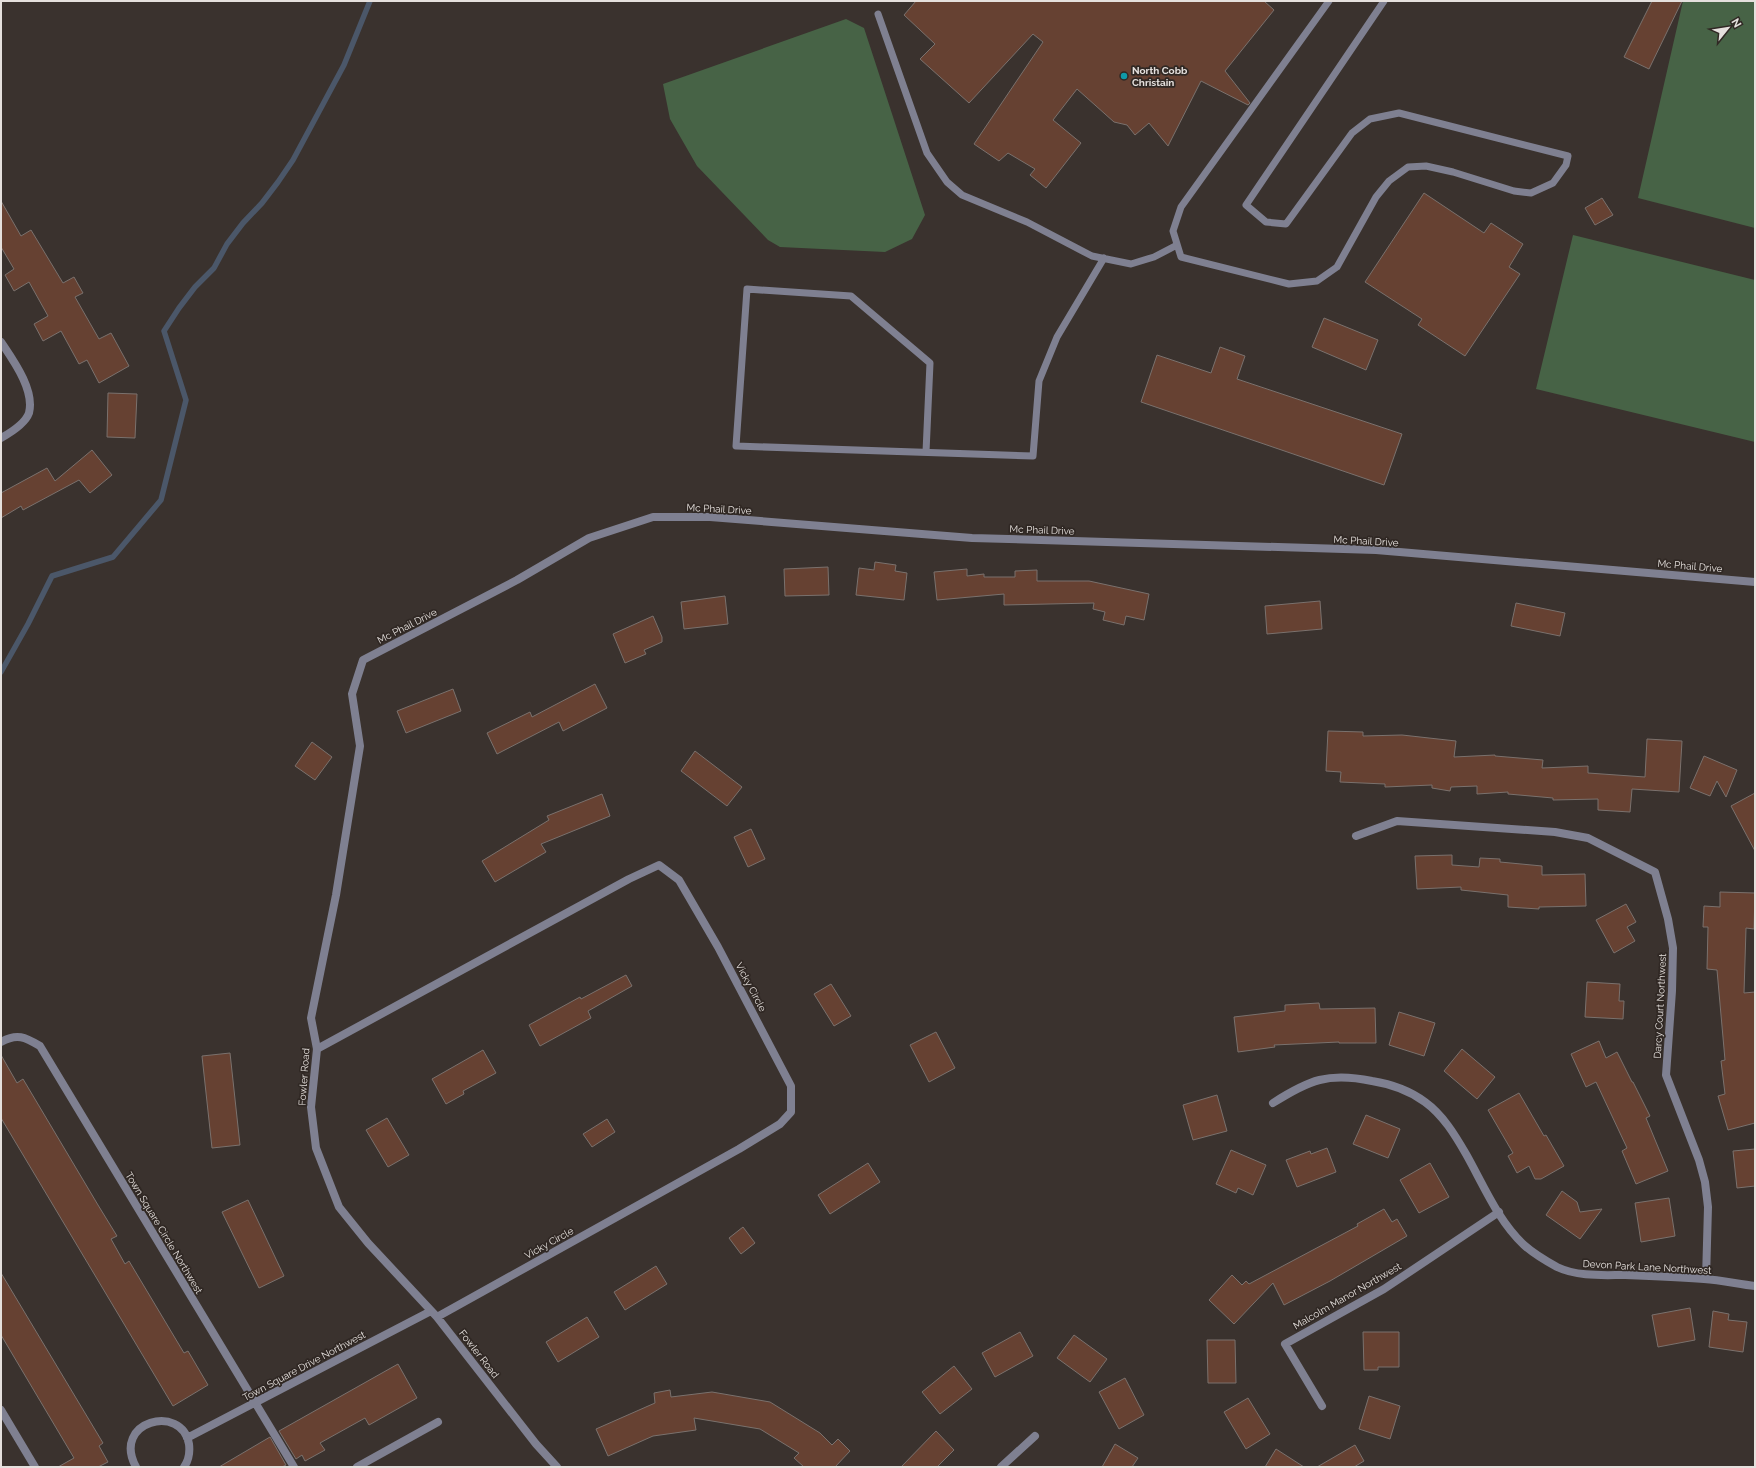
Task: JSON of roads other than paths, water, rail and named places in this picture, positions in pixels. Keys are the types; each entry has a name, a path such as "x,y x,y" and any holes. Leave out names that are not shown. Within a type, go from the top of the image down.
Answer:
{"street":[{"path":"1,342 17,367 26,385 30,401 29,413 26,418 10,433 1,438"},
{"name":"Mc Phail Drive","path":"363,660 517,580 589,538 653,517 710,517 972,538 1376,550 1755,582"},
{"name":"Fowler Road","path":"363,660 352,694 360,746 336,895 311,1018 317,1049 311,1107 316,1148 339,1207 368,1243 437,1317 536,1444 557,1467"},
{"name":"Darcy Court Northwest","path":"1356,836 1397,821 1556,832 1588,838 1655,872 1668,919 1672,948 1672,991 1666,1075 1699,1160 1705,1182 1708,1207 1706,1279"},
{"name":"Vicky Circle","path":"317,1049 629,878 659,865 679,880 718,947 791,1086 791,1112 780,1124 739,1149 437,1317"},
{"name":"Town Square Circle Northwest","path":"1,1042 8,1038 25,1037 40,1046 294,1467"},
{"name":"Devon Park Lane Northwest","path":"1273,1103 1299,1086 1314,1080 1338,1077 1362,1079 1387,1084 1410,1092 1426,1102 1439,1114 1454,1133 1512,1232 1525,1246 1541,1258 1566,1270 1600,1275 1706,1279 1755,1286"},
{"name":"Malcolm Manor Northwest","path":"1322,1406 1285,1344 1384,1289 1499,1212"},
{"name":"Town Square Drive Northwest","path":"187,1438 431,1311"},
{"path":"1,1410 35,1467"},
{"path":"136,1467 132,1459 130,1447 134,1436 141,1427 152,1421 163,1420 174,1424 183,1431 187,1438 190,1452 187,1463 184,1467"},
{"path":"357,1467 438,1422"},
{"path":"1001,1467 1035,1436"}],"lane":[{"path":"1330,1 1181,207 1173,231 1181,258 1289,284 1317,281 1337,267 1376,198 1389,182 1408,166 1426,166 1453,172 1514,191 1531,192 1553,183 1566,165 1568,156 1399,113 1370,119 1352,133 1286,224 1266,222 1246,204 1384,1"},
{"path":"878,14 927,153 947,182 962,195 1027,222 1092,256 1131,264 1154,257 1177,245"},
{"path":"926,452 930,363 851,296 747,289 736,446 1033,456 1039,380 1057,336 1104,258"}],"waterway":[{"path":"1,672 28,624 52,576 113,557 161,500 186,400 164,331 195,287 214,268 227,244 243,223 262,203 293,160 344,65 370,1"}],"place":[{"name":"North Cobb Christain","path":"1124,76"}]}
